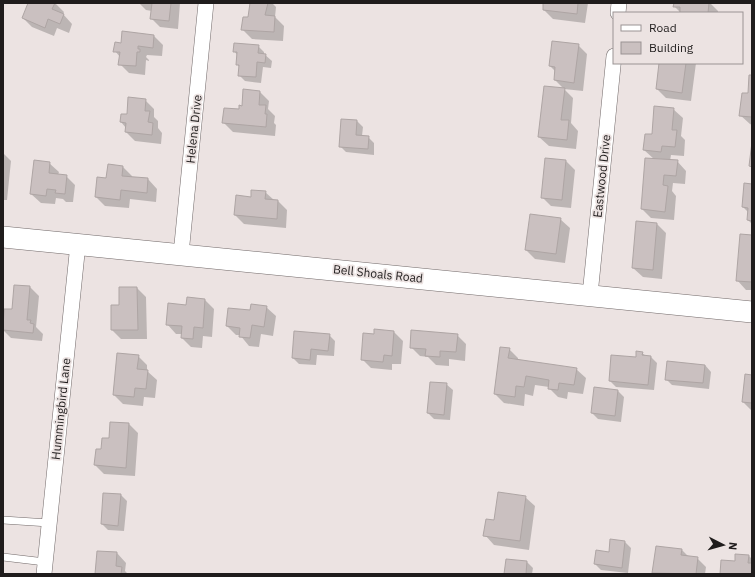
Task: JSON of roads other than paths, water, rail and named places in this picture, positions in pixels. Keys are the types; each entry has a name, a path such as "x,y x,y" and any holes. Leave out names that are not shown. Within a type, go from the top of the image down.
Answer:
{"main road":[{"name":"Bell Shoals Road","path":"3,236 752,312"}],"street":[{"name":"Helena Drive","path":"181,254 206,3"},
{"name":"Eastwood Drive","path":"590,295 613,64"},
{"name":"Hummingbird Lane","path":"45,568 78,244"}],"lane":[{"path":"3,520 49,523"},
{"path":"3,557 45,568"}]}
